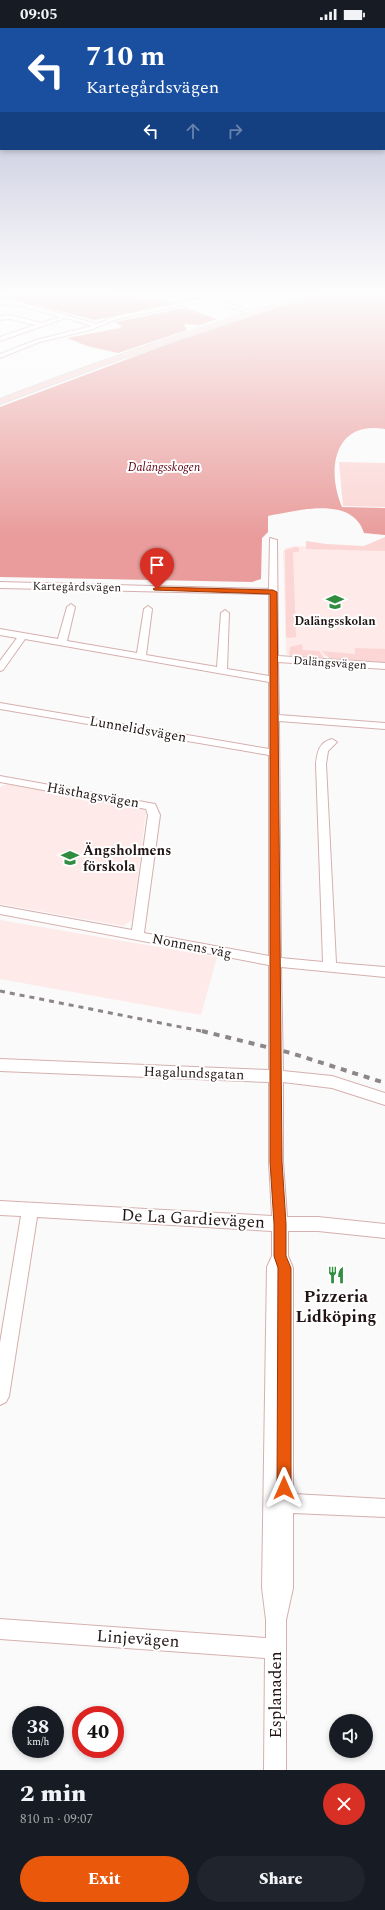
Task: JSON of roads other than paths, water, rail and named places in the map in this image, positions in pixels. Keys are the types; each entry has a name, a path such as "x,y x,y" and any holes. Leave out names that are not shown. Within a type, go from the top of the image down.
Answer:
{"main road":[{"path":"0,402 68,376"}],"street":[{"name":"Esplanaden","path":"273,540 275,659 276,1162 280,1224 280,1256 285,1268 284,1588 276,1620"},
{"name":"Kartegårdsvägen","path":"0,585 273,592"},
{"path":"62,643 71,607"},
{"path":"142,655 148,609"},
{"path":"222,670 225,613"},
{"path":"0,632 142,655 275,680"},
{"path":"0,668 23,636"},
{"name":"Dalängsvägen","path":"275,659 385,666"},
{"name":"Lunnelidsvägen","path":"0,706 275,753"},
{"path":"275,718 385,726"},
{"path":"330,966 329,905 321,764 322,751 332,742"},
{"name":"Hästhagsvägen","path":"0,779 151,806 154,815 138,936"},
{"name":"Nonnens väg","path":"0,910 276,962 385,972"},
{"name":"Hagalundsgatan","path":"0,1065 276,1076 332,1082 385,1099"},
{"name":"De La Gardievägen","path":"0,1208 280,1224 318,1224 385,1231"},
{"path":"0,1396 30,1210"},
{"name":"Esplanaden","path":"275,1770 276,1620 272,1588 274,1283 275,1267 280,1256"},
{"path":"284,1504 385,1508"},
{"name":"Linjevägen","path":"0,1629 276,1649"}],"railway":[{"path":"0,991 206,1032"},
{"path":"202,1031 291,1053 385,1083"}],"place":[{"name":"Dalängsskolan","path":"335,602"},
{"name":"Ängsholmens förskola","path":"70,858"},
{"name":"Pizzeria Lidköping","path":"336,1275"}],"park label":[{"name":"Dalängsskogen","path":"164,467"}]}
